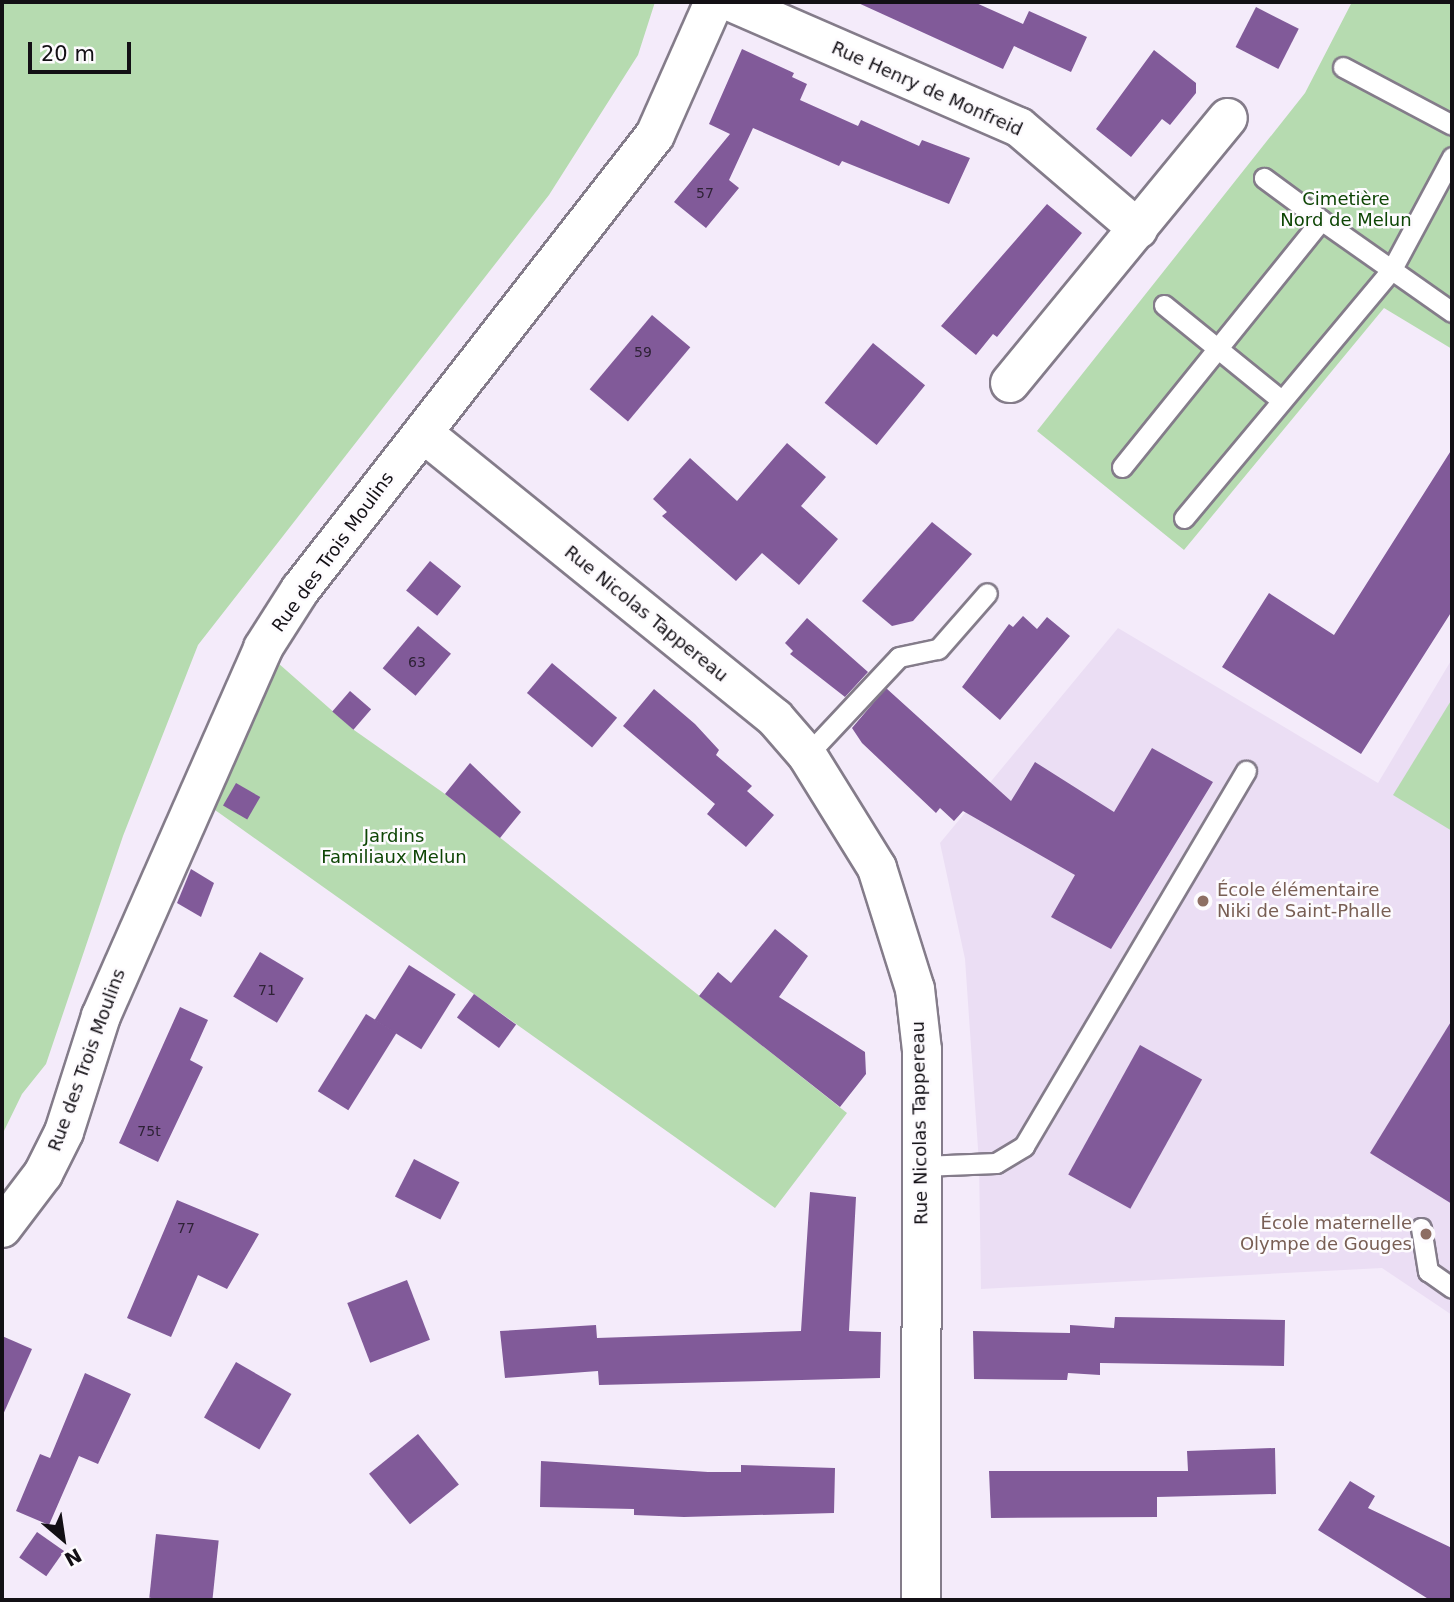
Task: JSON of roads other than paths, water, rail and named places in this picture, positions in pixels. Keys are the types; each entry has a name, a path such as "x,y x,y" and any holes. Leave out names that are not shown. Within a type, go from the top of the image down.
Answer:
{"street":[{"name":"Rue des Trois Moulins","path":"2,1228 43,1174 64,1132 102,1016 263,648 300,590 655,135 714,2"},
{"name":"Rue Henry de Monfreid","path":"731,2 1019,127 1138,229"},
{"path":"1010,383 1228,118"},
{"name":"Rue Nicolas Tappereau","path":"423,433 775,718 807,755 877,868 900,928 915,989 922,1050 921,1600"}],"lane":[{"path":"1343,67 1452,125"},
{"path":"1184,518 1392,269 1452,157"},
{"path":"1264,178 1452,312"},
{"path":"1122,467 1220,349 1321,220"},
{"path":"1164,305 1281,400"},
{"path":"807,755 899,657 938,649 987,593"},
{"path":"922,1166 996,1163 1024,1146 1246,771"},
{"path":"1421,1228 1428,1271 1452,1288"}],"place":[{"name":"École élémentaire Niki de Saint-Phalle","path":"1203,901"},
{"name":"École maternelle Olympe de Gouges","path":"1426,1234"}],"park label":[{"name":"Cimetière Nord de Melun","path":"1346,210"},
{"name":"Jardins Familiaux Melun","path":"394,847"}]}
